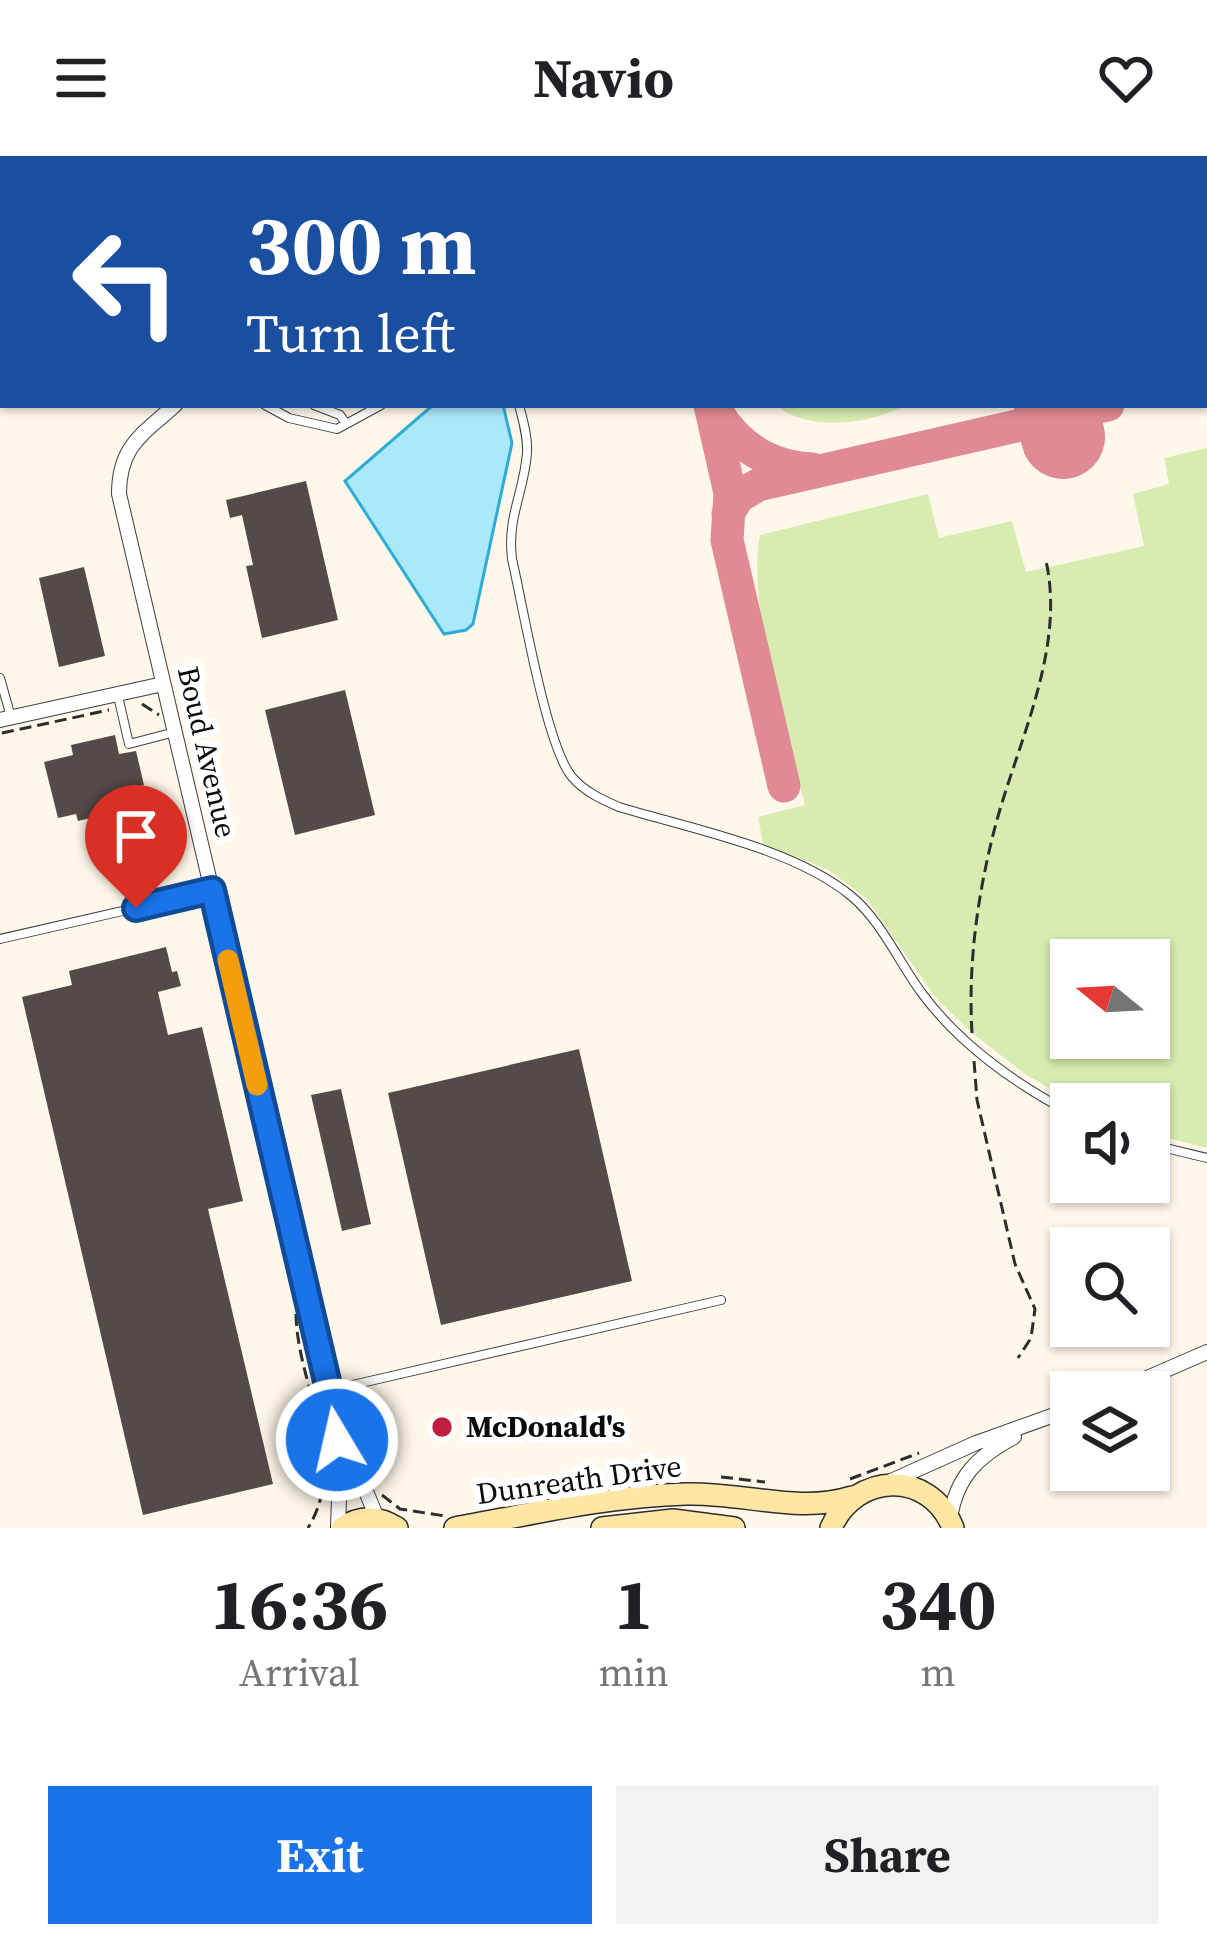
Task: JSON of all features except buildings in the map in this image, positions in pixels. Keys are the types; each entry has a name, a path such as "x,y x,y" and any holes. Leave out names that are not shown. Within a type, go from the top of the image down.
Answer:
{"main road":[{"path":"831,1528 852,1498 884,1484 917,1488 936,1501 951,1523"},
{"name":"Dunreath Drive","path":"455,1528 594,1502 663,1495 752,1496 823,1505 852,1498"},
{"path":"340,1528 356,1520 421,1528"},
{"name":"Dunreath Drive","path":"602,1528 673,1520 734,1528"}],"street":[{"name":"Boud Avenue","path":"172,408 129,447 119,469 119,494 163,684 169,734 212,890 334,1411 340,1528"},
{"path":"6,719 119,701 163,684"},
{"path":"1163,1371 1207,1352"},
{"name":"Boud Avenue","path":"334,1411 386,1522"},
{"path":"884,1484 1050,1418"},
{"path":"951,1523 956,1493 967,1471 980,1458 1045,1420"}],"lane":[{"path":"272,408 319,427 337,429 376,408"},
{"path":"321,408 346,424"},
{"path":"520,408 526,459 509,530 512,559 555,745 570,775 592,795 620,807 822,874 856,900 926,999 973,1046 1050,1101"},
{"path":"0,678 6,719"},
{"path":"119,701 129,743 169,734"},
{"path":"0,939 212,890"},
{"path":"1170,1149 1207,1158"},
{"path":"329,1390 721,1300"}],"path":[{"path":"1018,1358 1031,1338 1035,1309 1015,1264 977,1100 973,940 994,830 1039,683 1050,626 1052,586 1046,561"},
{"path":"0,731 4,734 119,701 141,703 160,716 169,734"},
{"path":"297,1308 324,1465 320,1503 308,1528"}],"green space":[{"path":"781,408 898,408 840,423"},
{"path":"1207,448 1207,1148 1170,1138 1170,1083 1050,1083 1050,1088 1025,1074 936,998 866,898 827,869 763,844 758,817 805,805 764,632 757,563 760,535 928,494 939,538 1012,521 1026,572 1144,546 1133,494 1169,484 1164,458"}],"water":[{"path":"430,408 504,408 512,443 473,624 466,630 444,634 345,481"}],"taxiway":[{"path":"711,408 730,493 727,540 784,786"},
{"path":"728,514 738,497 758,485 1095,408"},
{"path":"717,412 757,453 812,469"}],"runway":[{"path":"1057,408 1063,437"}],"slow traffic":[{"path":"228,960 257,1085"}],"place":[{"name":"McDonald's","path":"442,1427"}],"route":[{"path":"136,908 212,890 337,1440"}]}
